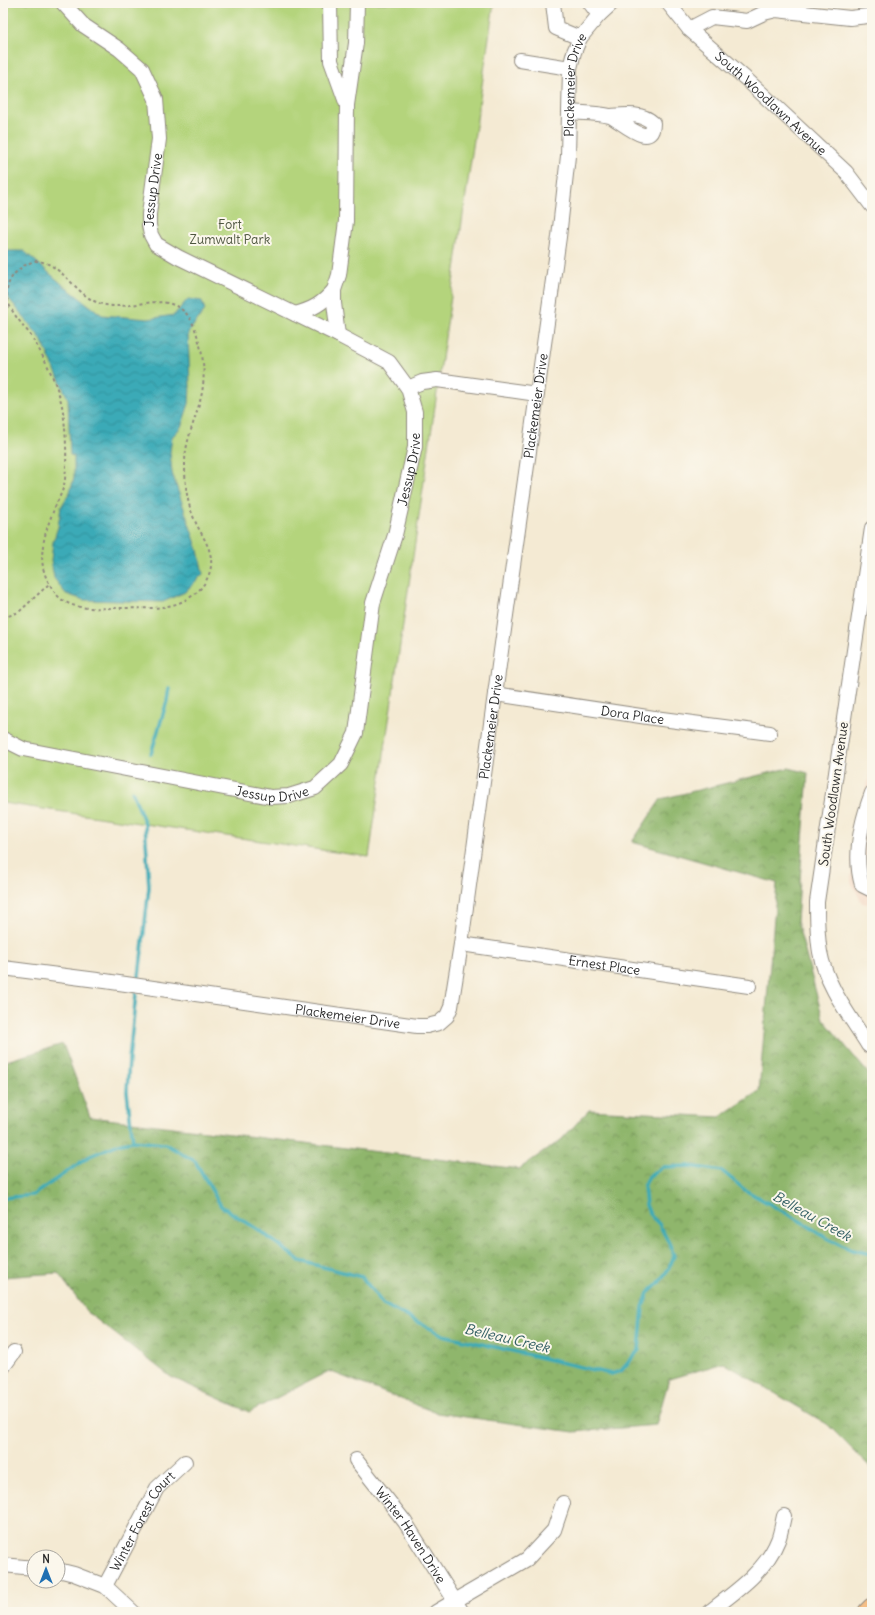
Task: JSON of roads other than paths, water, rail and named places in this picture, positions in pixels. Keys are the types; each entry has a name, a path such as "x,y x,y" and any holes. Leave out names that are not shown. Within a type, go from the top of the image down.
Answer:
{"main road":[{"path":"867,1612 872,1607"}],"street":[{"name":"Jessup Drive","path":"3,739 24,749 271,797 289,796 315,788 341,764 356,733 373,603 395,535 415,446 415,412 408,388 389,362 338,335 178,257 156,244 151,235 148,214 159,139 156,99 142,69 119,49 83,25 63,3"},
{"path":"330,3 331,61 347,105"},
{"path":"338,335 334,290 339,275 346,221 347,105 356,43 357,3"},
{"path":"553,3 556,28 580,38"},
{"path":"590,3 599,15"},
{"name":"Plackemeier Drive","path":"3,968 399,1023 427,1026 439,1023 447,1016 451,1007 461,944 559,237 568,156 570,68 574,52 580,38 599,15 612,3"},
{"name":"South Woodlawn Avenue","path":"668,3 689,29 745,78 846,172 872,206"},
{"path":"870,3 872,9"},
{"path":"689,29 712,17 747,21 764,13 776,10 850,18 868,16 872,14"},
{"path":"520,60 570,68"},
{"path":"569,112 609,116"},
{"path":"295,314 312,309 334,290"},
{"path":"408,388 422,382 437,380 537,394"},
{"name":"South Woodlawn Avenue","path":"872,528 817,902 817,926 820,953 838,996 872,1048"},
{"name":"Dora Place","path":"495,694 654,718 770,733"},
{"path":"872,793 864,814 859,841 858,873 862,885 872,890"},
{"name":"Ernest Place","path":"461,944 749,986"},
{"path":"3,1367 14,1352"},
{"name":"Winter Haven Drive","path":"356,1460 404,1522 458,1606"},
{"name":"Winter Forest Court","path":"105,1586 157,1488 185,1462"},
{"path":"436,1612 458,1606 528,1559 554,1530 563,1503"},
{"path":"710,1612 738,1589 767,1561 778,1540 784,1516"},
{"path":"3,1565 26,1567"},
{"path":"66,1572 105,1586 133,1612"}],"water":[{"path":"3,251 24,251 63,285 102,315 148,319 174,315 188,299 202,301 205,310 188,333 190,386 189,404 181,427 172,437 170,452 172,473 198,550 203,574 185,592 163,602 84,600 66,594 54,578 51,561 53,542 58,527 61,507 70,492 74,477 74,456 70,455 68,399 41,339 3,291"}],"waterway":[{"path":"151,754 167,701 169,688"},
{"path":"132,791 145,824 149,887 139,977"},
{"path":"133,1141 127,1092 136,994"},
{"name":"Belleau Creek","path":"3,1198 33,1195 90,1156 121,1143 133,1141 165,1144 195,1161 221,1206 260,1231 300,1261 362,1277 383,1304 443,1335 611,1374 621,1371 639,1350 643,1307 648,1293 658,1284 669,1268 674,1256 659,1224 650,1215 646,1205 644,1186 649,1177 662,1167 689,1166 722,1171 745,1190 807,1225 826,1238 852,1250 872,1254"}],"park label":[{"name":"Fort Zumwalt Park","path":"230,232"}]}
